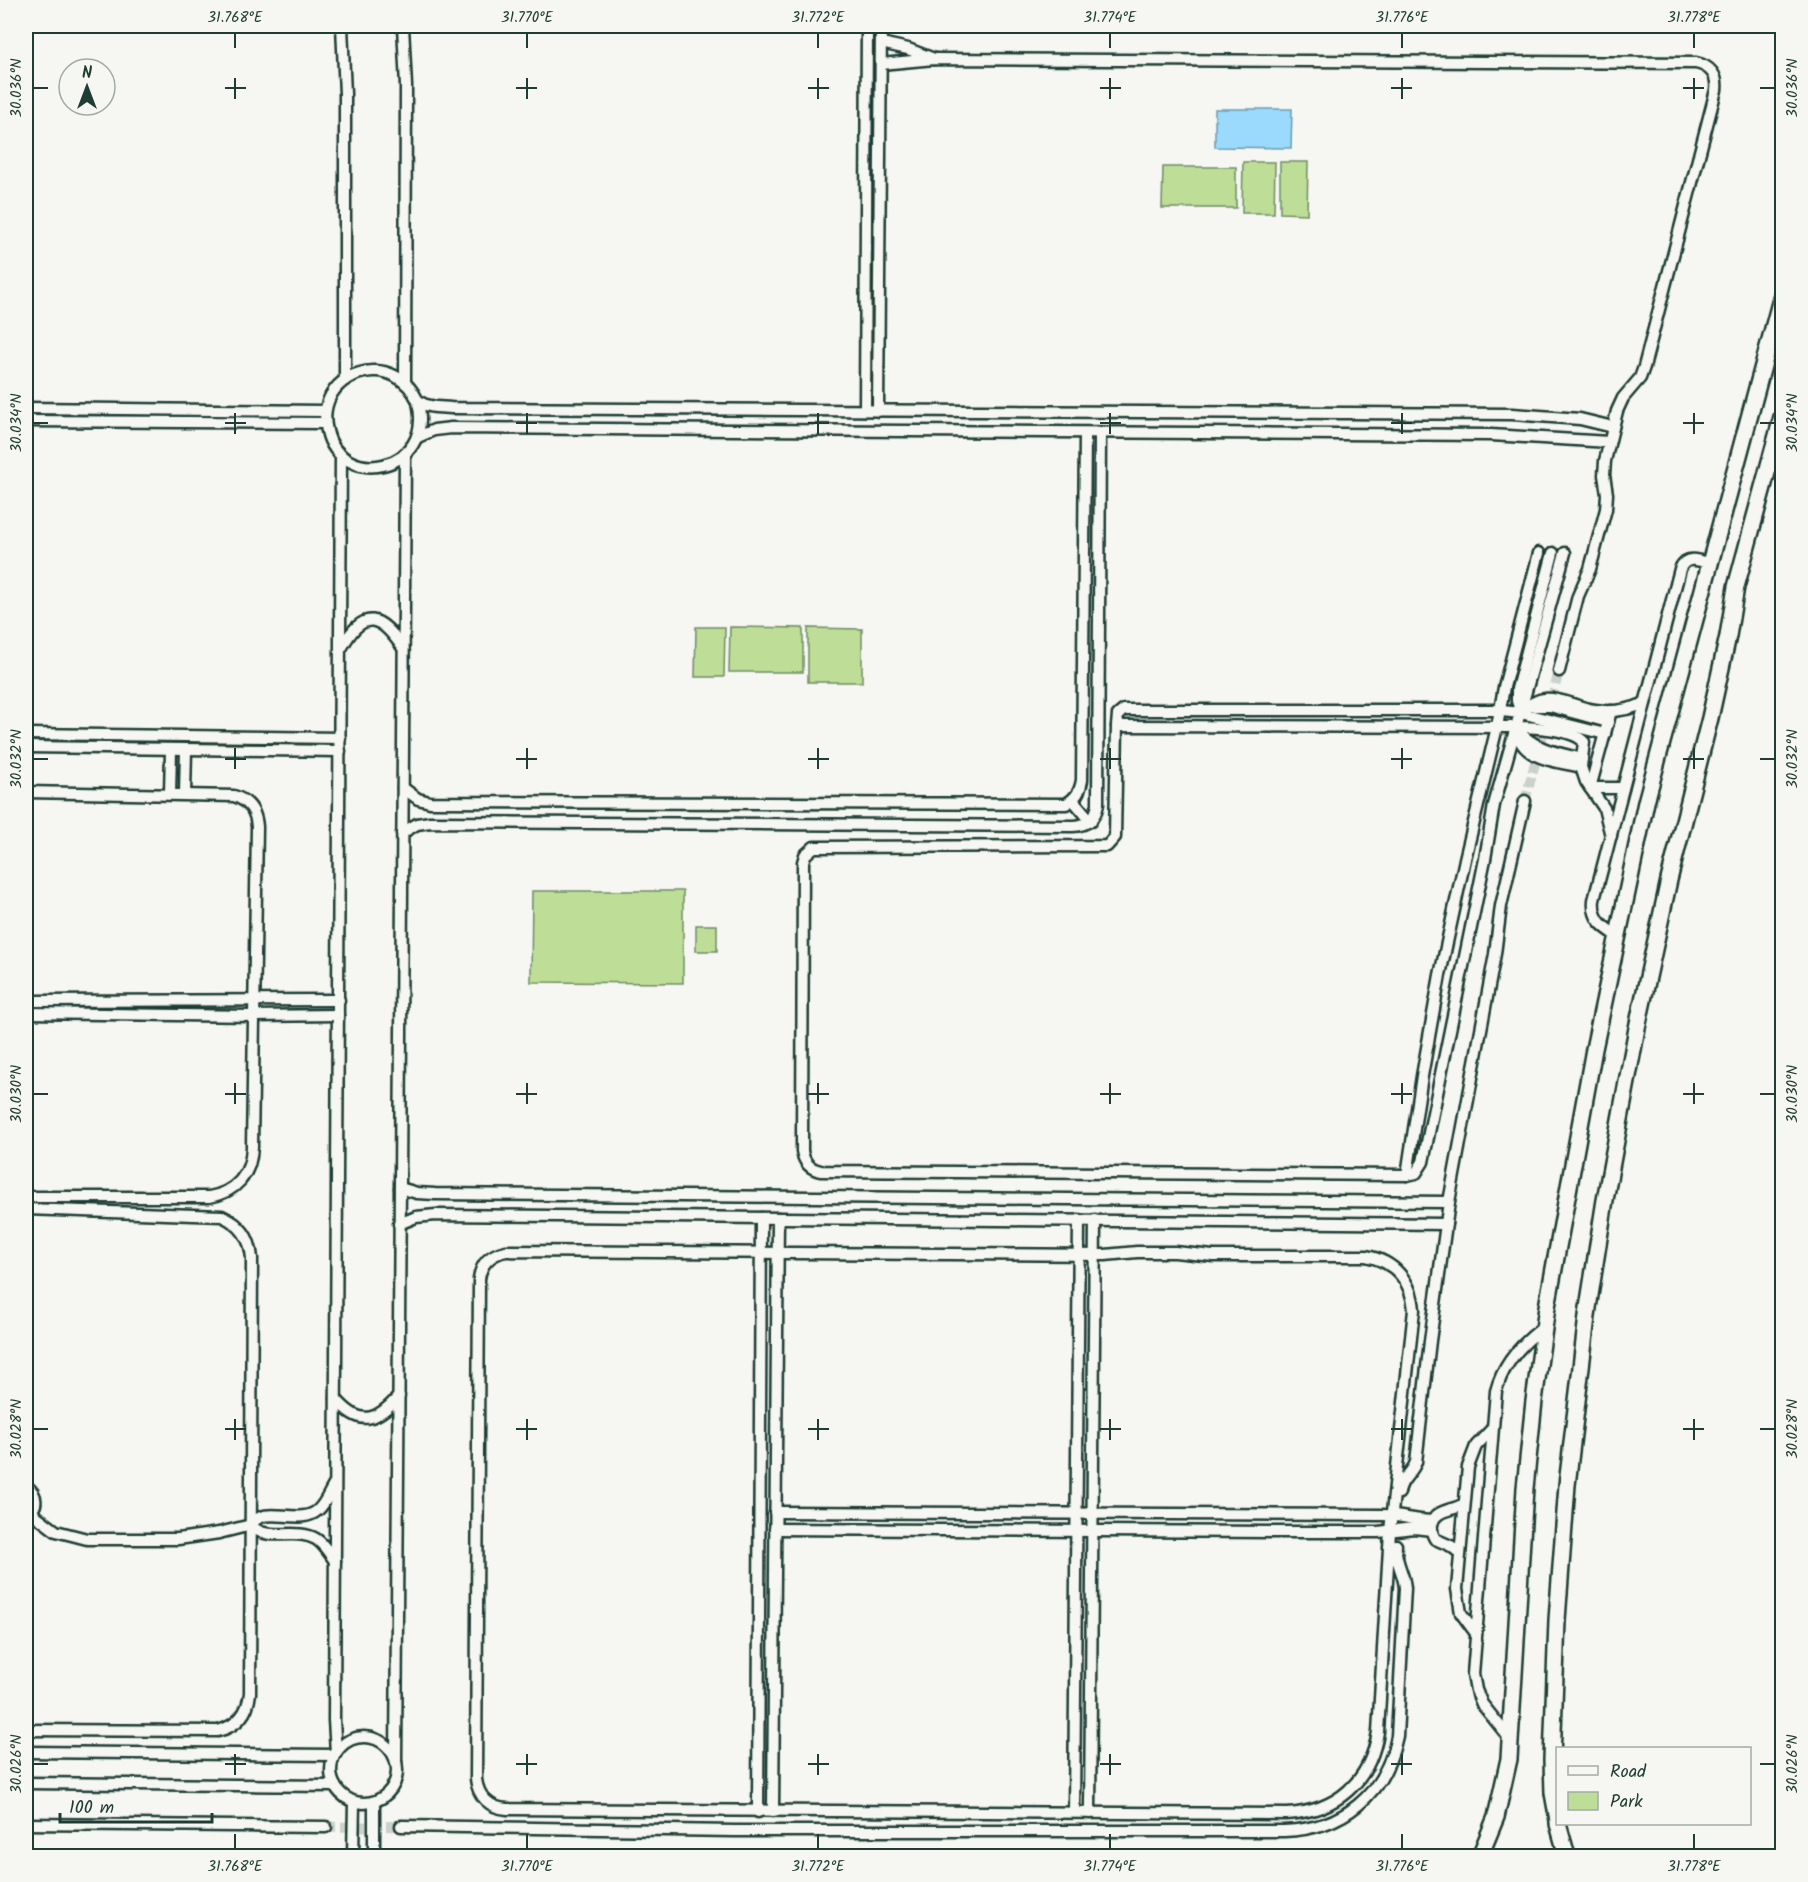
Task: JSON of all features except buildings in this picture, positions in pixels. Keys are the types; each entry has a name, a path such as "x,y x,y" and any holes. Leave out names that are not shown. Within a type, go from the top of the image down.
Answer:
{"main road":[{"path":"1480,1857 1502,1797 1511,1740 1515,1645 1534,1401 1544,1327 1576,1145 1646,802 1782,295"},
{"path":"1556,1810 1552,1760 1561,1553 1581,1363 1596,1253 1614,1147 1653,950 1722,663 1736,587 1782,417"},
{"path":"1559,1825 1567,1857"}],"street":[{"path":"342,26 345,94 345,380"},
{"path":"403,26 406,86 405,383"},
{"path":"865,410 867,26"},
{"path":"878,411 881,26"},
{"path":"881,43 908,49 934,59"},
{"path":"881,64 934,59 1696,63 1708,67 1716,77 1716,90 1644,367 1636,383 1623,398 1613,427 1604,468 1606,509 1590,569 1578,596 1559,670"},
{"path":"375,371 392,374 405,383 418,402 421,419 418,437 405,455 380,466 366,466 341,455 327,435 325,423 326,411 332,394 345,380 359,373 375,371"},
{"path":"418,402 451,408 1531,415 1580,419 1613,427"},
{"path":"26,408 326,411"},
{"path":"593,408 593,430"},
{"path":"1008,411 1008,432"},
{"path":"1227,412 1227,434"},
{"path":"1531,415 1531,436"},
{"path":"26,421 325,423"},
{"path":"418,437 434,430 452,428 1531,436 1609,442"},
{"path":"403,788 418,799 430,802 1066,804 1073,800 1080,791 1082,780 1085,433"},
{"path":"402,833 412,826 424,823 1079,826 1090,821 1098,804 1100,433"},
{"path":"341,455 335,1754 331,1771 335,1786 340,1793 354,1802 374,1802 389,1792 394,1785 398,1769 396,1761 405,455"},
{"path":"1407,1175 1440,975 1464,859 1501,710 1504,687 1539,553"},
{"path":"1521,713 1517,701 1517,689 1553,553"},
{"path":"1565,553 1521,713 1516,727 1491,819 1485,859 1421,1166 1416,1173 1407,1175 821,1171 812,1168 805,1161 802,1151 803,862 807,851 814,846 1107,846 1115,837 1118,715 1128,710 1501,710 1521,713 1605,734"},
{"path":"1618,936 1599,923 1594,910 1594,900 1681,566 1690,559 1710,564"},
{"path":"341,649 356,625 371,621 386,625 404,649"},
{"path":"1521,713 1536,701 1548,698 1609,716 1645,703"},
{"path":"1590,788 1609,716"},
{"path":"1117,726 1548,729 1581,738 1585,744 1582,763 1590,788 1604,808 1611,836"},
{"path":"1516,727 1518,738 1527,751 1538,756 1582,763"},
{"path":"26,734 340,738"},
{"path":"26,747 340,751"},
{"path":"170,794 171,750"},
{"path":"185,794 186,750"},
{"path":"1489,758 1506,764"},
{"path":"1590,788 1623,788"},
{"path":"26,792 234,796 247,802 255,813 257,827 252,1158 244,1177 238,1185 220,1196 210,1197 26,1197"},
{"path":"1073,800 1090,821"},
{"path":"400,1826 766,1831 1284,1831 1316,1827 1346,1814 1371,1793 1388,1766 1397,1736 1405,1588 1396,1560 1394,1524 1401,1484 1416,1462 1449,1202 1495,954 1501,906 1525,801"},
{"path":"545,823 546,802"},
{"path":"1023,805 1023,826"},
{"path":"26,1001 339,1000"},
{"path":"26,1013 338,1015"},
{"path":"1422,1076 1439,1081"},
{"path":"400,1188 426,1194 1449,1202"},
{"path":"595,1196 595,1217"},
{"path":"908,1197 909,1218"},
{"path":"1274,1200 1274,1222"},
{"path":"26,1209 211,1215 232,1221 247,1237 252,1258 250,1694 246,1711 234,1725 218,1731 26,1730"},
{"path":"399,1224 416,1217 436,1215 1446,1224"},
{"path":"758,1812 760,1218"},
{"path":"773,1812 778,1218"},
{"path":"1074,1812 1079,1220"},
{"path":"1090,1813 1095,1220"},
{"path":"506,1251 777,1253 1094,1255 1175,1252 1213,1257 1366,1256 1381,1260 1395,1268 1409,1287 1414,1310 1378,1732 1368,1766 1352,1787 1324,1806 1300,1813 758,1812 501,1808 490,1804 482,1796 476,1779 479,1279 482,1267 494,1255 506,1251"},
{"path":"1511,1740 1482,1704 1476,1690 1473,1674 1475,1632 1496,1391 1504,1370 1526,1342 1544,1327"},
{"path":"336,1399 351,1414 365,1418 379,1415 399,1396"},
{"path":"1475,1632 1464,1620 1458,1605 1457,1589 1464,1504 1470,1460 1476,1446 1492,1429"},
{"path":"26,1486 32,1490 36,1499 34,1508 28,1514 56,1531 87,1539 178,1539 219,1533 251,1525 255,1520 264,1516 305,1517 320,1509 335,1482"},
{"path":"1460,1553 1435,1539 1432,1526 1439,1513 1464,1504"},
{"path":"775,1512 1077,1514 1432,1526"},
{"path":"292,1517 290,1527 292,1533"},
{"path":"775,1529 1092,1530 1394,1524"},
{"path":"251,1525 262,1533 304,1534 315,1538 324,1545 335,1561"},
{"path":"758,1689 774,1689"},
{"path":"26,1752 335,1754 350,1740 368,1737 386,1745 396,1761"},
{"path":"26,1783 335,1786"},
{"path":"353,1857 354,1802"},
{"path":"374,1802 374,1857"},
{"path":"26,1824 326,1827"}],"green space":[{"path":"1243,162 1275,162 1274,213 1242,213"},
{"path":"1280,162 1308,162 1307,214 1280,213"},
{"path":"1163,167 1236,167 1236,208 1162,208"},
{"path":"696,627 725,627 724,677 695,677"},
{"path":"730,627 803,628 803,672 729,672"},
{"path":"808,628 862,629 862,682 808,682"},
{"path":"532,891 683,891 683,983 531,982"},
{"path":"696,925 717,925 717,951 696,951"}],"water":[{"path":"1215,109 1292,109 1291,148 1215,147"}],"tunnel":[{"path":"1525,801 1559,671"},
{"path":"326,1827 401,1826"}]}
